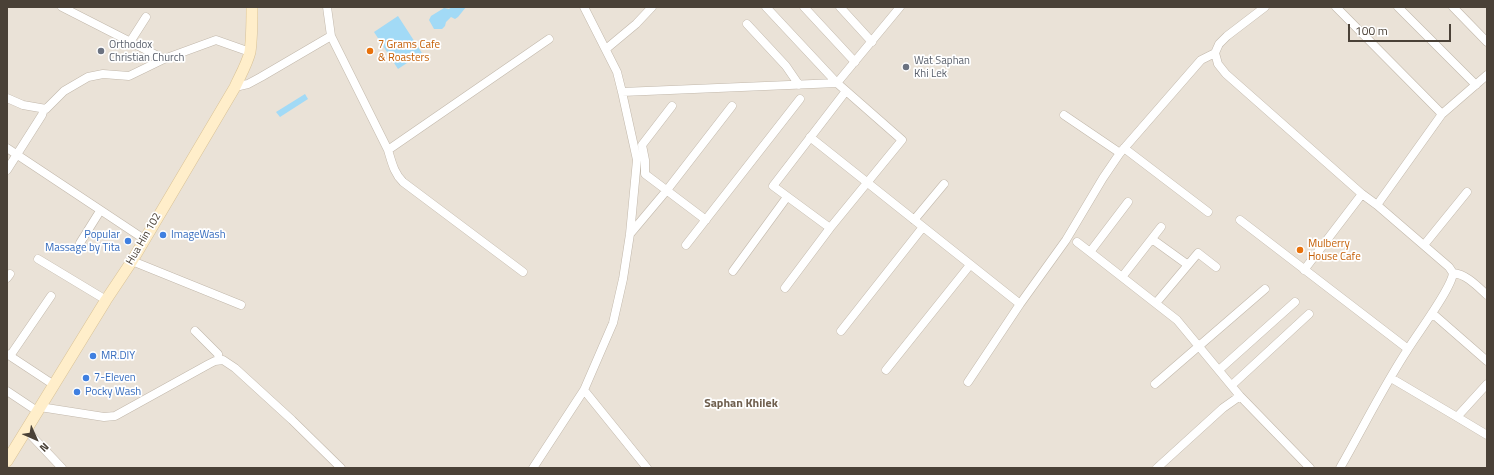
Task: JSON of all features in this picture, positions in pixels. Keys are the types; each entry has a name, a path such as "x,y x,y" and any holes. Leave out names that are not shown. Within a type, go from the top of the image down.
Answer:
{"street":[{"path":"62,7 164,59"},
{"name":"Hua Hin 102","path":"7,461 106,300 132,261 235,87 250,52 252,7"},
{"path":"327,7 331,36 388,150 393,168 398,177 523,272"},
{"path":"533,468 584,390 612,323 623,279 630,234 637,160 617,72 584,7"},
{"path":"606,49 636,24 652,7"},
{"path":"766,7 837,84 902,140 830,228 785,288"},
{"path":"804,7 855,62"},
{"path":"840,7 872,42"},
{"path":"622,92 837,84 900,7"},
{"path":"968,382 1020,304 1066,240 1103,178 1122,151 1201,60 1214,53 1219,44 1227,36 1265,7"},
{"path":"1336,7 1442,114"},
{"path":"1398,7 1476,85"},
{"path":"1453,7 1487,42"},
{"path":"130,42 146,17"},
{"path":"747,24 786,66 799,85"},
{"path":"235,87 248,84 331,36"},
{"path":"388,150 549,39"},
{"path":"7,170 42,115 44,109 64,91 88,77 103,74 129,76 164,59 216,40 250,52"},
{"path":"1214,53 1218,64 1226,74 1362,194 1424,245 1449,267 1453,273 1451,282 1408,349 1340,468"},
{"path":"1377,205 1442,114 1487,75"},
{"path":"830,228 773,186 846,91"},
{"path":"7,98 24,105 44,109"},
{"path":"686,246 800,99"},
{"path":"672,106 642,145 645,160 645,174 706,220"},
{"path":"630,234 732,106"},
{"path":"1064,114 1122,151 1208,212"},
{"path":"810,137 1020,304"},
{"path":"7,148 144,240"},
{"path":"914,220 944,184"},
{"path":"1424,245 1467,192"},
{"path":"1304,270 1362,194"},
{"path":"733,271 787,197"},
{"path":"1090,252 1128,202"},
{"path":"80,243 100,211"},
{"path":"1240,220 1408,349"},
{"path":"1122,277 1161,227"},
{"path":"842,331 923,228"},
{"path":"1152,239 1188,265"},
{"path":"1077,242 1177,320 1240,396 1310,468"},
{"path":"1156,303 1198,253 1216,267"},
{"path":"38,259 106,300"},
{"path":"132,261 241,305"},
{"path":"886,370 970,265"},
{"path":"1453,273 1460,274 1475,284 1487,295"},
{"path":"1155,384 1265,289"},
{"path":"51,296 9,355 54,384"},
{"path":"1219,370 1295,302"},
{"path":"1432,313 1487,361"},
{"path":"1232,385 1309,314"},
{"path":"195,331 218,354 219,360"},
{"path":"7,391 38,409 104,417 115,416 219,360 226,360 292,420 341,468"},
{"path":"1391,378 1487,435"},
{"path":"1457,417 1487,384"},
{"path":"584,390 647,468"},
{"path":"1157,468 1223,408 1240,396"},
{"path":"26,430 62,468"}],"shaded area":[{"path":"7,7 1487,7 1487,468 7,468"}],"water":[{"path":"452,7 466,7 455,19 451,17 442,29 434,29 429,20 431,16 444,8 449,9"},
{"path":"398,16 422,53 398,69 374,32"},
{"path":"305,94 308,99 280,117 276,112"}],"place":[{"name":"Orthodox Christian Church","path":"101,51"},
{"name":"7 Grams Cafe & Roasters","path":"370,51"},
{"name":"Wat Saphan Khi Lek","path":"906,67"},
{"name":"ImageWash","path":"163,235"},
{"name":"Popular Massage by Tita","path":"128,241"},
{"name":"Mulberry House Cafe","path":"1300,250"},
{"name":"MR.DIY","path":"93,356"},
{"name":"7-Eleven","path":"86,378"},
{"name":"Pocky Wash","path":"77,392"}],"district":[{"name":"Saphan Khilek","path":"741,404"}]}
